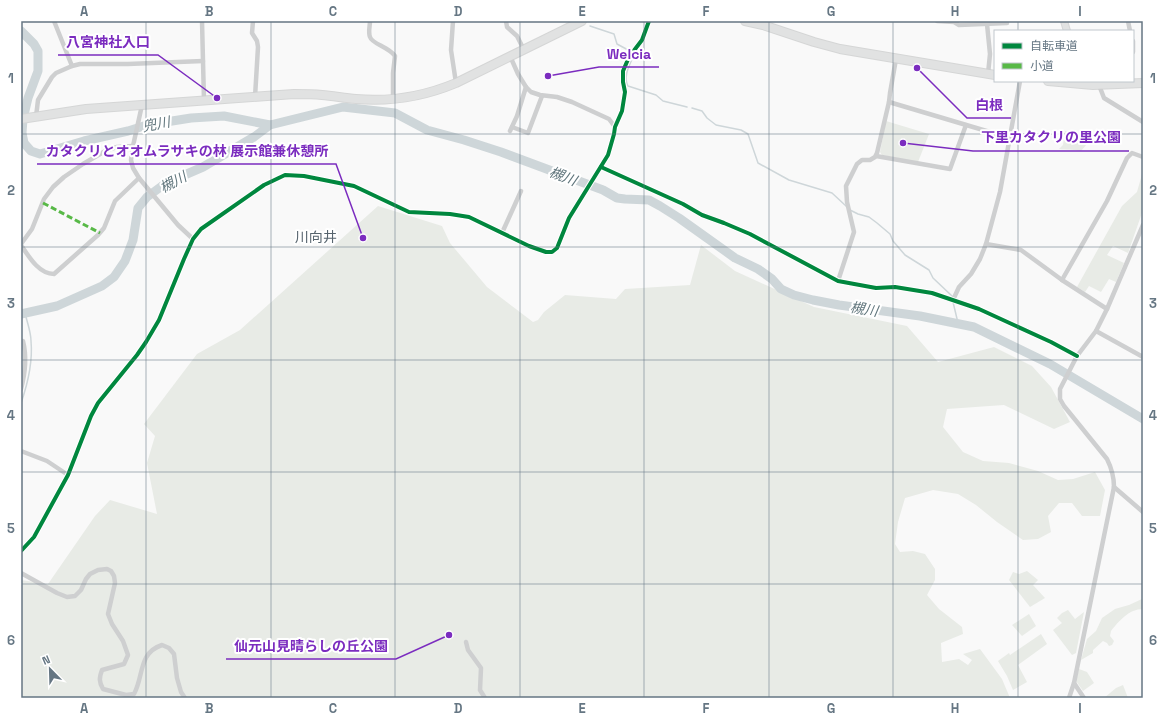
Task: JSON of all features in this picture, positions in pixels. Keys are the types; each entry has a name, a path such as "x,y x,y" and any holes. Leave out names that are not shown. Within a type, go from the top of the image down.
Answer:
{"highway":[{"path":"21,119 86,109 294,94 374,100 421,94 440,90 456,83 582,21"},
{"path":"745,21 763,25 840,49 991,74"},
{"path":"1066,82 1098,85 1129,82 1143,83"}],"street":[{"path":"54,21 72,66"},
{"path":"202,21 204,101"},
{"path":"253,21 252,33 258,47 255,97"},
{"path":"370,21 370,36 373,41 384,46 395,56 393,98"},
{"path":"454,21 451,50 456,83"},
{"path":"506,21 507,27 517,36 524,50"},
{"path":"21,551 34,536 68,475 91,416 98,403 137,355 159,320 193,239 200,229 264,185 285,175 304,176 354,186 409,212 450,214 469,217 529,246 546,252 552,252 557,248 569,218 578,202 608,155 612,144 615,127 622,111 625,92 622,82 623,71 628,57 642,40 649,21"},
{"path":"937,21 954,22 959,25 1006,23 1006,21"},
{"path":"987,24 991,74"},
{"path":"510,56 518,74 531,92 542,96 557,97 572,102 609,119 615,127"},
{"path":"838,280 854,232 848,205 846,186 857,164 862,160 870,160 877,154 889,102 896,59"},
{"path":"35,117 38,100 52,77 56,73 72,66 80,64 203,61"},
{"path":"953,300 959,287 971,274 980,259 986,244 1000,192 1020,82"},
{"path":"1098,85 1104,98 1143,122"},
{"path":"526,87 517,116 511,129 528,133 542,96"},
{"path":"889,102 1010,138"},
{"path":"142,105 133,144 133,168 139,179 160,204 178,225 193,239"},
{"path":"876,156 950,169 966,125"},
{"path":"133,144 107,150 64,177 44,198 32,229 21,245 34,264 48,274 54,274 98,235 104,228 115,201 139,179"},
{"path":"1062,280 1107,200 1127,158 1132,154 1143,157"},
{"path":"601,167 684,204 702,215 750,234 838,280 876,288 896,287 932,293 979,309 1051,342 1076,357"},
{"path":"502,233 521,191"},
{"path":"1069,698 1074,683 1114,487 1114,476 1107,459 1060,400 1061,387 1076,357 1096,330 1107,309 1143,225"},
{"path":"986,244 1021,250 1062,280 1107,309"},
{"path":"1096,330 1143,357"},
{"path":"21,341 23,341 25,350 25,370 21,389"},
{"path":"21,451 47,462 68,475"},
{"path":"1114,487 1143,512"},
{"path":"21,573 67,597 75,596 82,590 86,579 90,574 98,570 107,569 111,571 115,582 108,614 112,624 123,641 128,655 124,664 102,670 99,678 100,684 103,689 126,695 134,694 138,686 141,669 146,657 152,650 162,646 169,648 174,654 177,678 181,692 186,698"},
{"path":"466,642 468,650 481,668 480,690 485,698"},
{"path":"1074,683 1084,698"}],"shaded area":[{"path":"886,121 929,134 918,162 882,155 880,152"},
{"path":"1065,131 1084,135 1087,144 1081,151 1059,149 1063,145"},
{"path":"1143,171 1143,210 1128,253 1113,246 1107,255 1124,263 1116,282 1109,279 1101,292 1089,286 1085,292 1077,287 1122,206 1137,192"},
{"path":"378,206 442,226 450,243 487,287 533,322 538,320 544,312 565,295 616,299 625,289 690,285 701,245 735,271 814,307 907,326 938,362 994,347 1032,366 1051,387 1070,422 1054,429 1004,405 947,409 943,427 963,452 983,461 1009,463 1038,471 1058,480 1073,479 1095,472 1105,490 1100,516 1082,516 1072,503 1059,503 1048,516 1051,532 1038,539 1023,540 976,505 958,494 933,490 905,498 898,522 895,544 900,552 913,551 925,554 935,569 935,580 927,595 939,609 962,627 963,634 941,643 942,662 959,659 968,665 972,660 963,654 980,649 1002,679 1010,698 21,698 21,580 48,584 95,516 110,500 157,514 147,463 155,436 144,424 197,354 240,330"},
{"path":"1027,571 1038,580 1033,585 1045,598 1030,607 1009,580 1013,572 1019,574"},
{"path":"1142,599 1143,609 1129,613 1111,631 1110,636 1114,641 1112,645 1109,646 1103,641 1093,650 1093,653 1081,660 1087,639 1096,631 1102,618 1115,609"},
{"path":"1068,610 1075,619 1084,612 1076,653 1072,655 1053,630 1062,623 1057,618"},
{"path":"1029,614 1036,626 1022,636 1012,625"},
{"path":"1041,634 1047,644 1018,665 1027,682 1013,690 998,661 1009,653 1010,655"},
{"path":"1079,669 1087,672 1094,683 1083,691 1076,681"},
{"path":"1123,685 1128,698 1104,698 1116,688"}],"waterway":[{"path":"590,26 614,34 617,44 630,51"},
{"name":"兜川","path":"21,31 34,44 38,51 38,71 28,98 23,119 22,133 24,143 31,151 40,154 147,125 191,118 224,116 270,125"},
{"path":"633,57 626,75 628,86 656,95 663,101 687,107"},
{"name":"槻川","path":"21,314 57,306 102,286 114,277 125,261 133,240 138,208 147,197 166,183 203,167 254,137 270,125 343,107 395,113 427,130 501,152 603,190 617,198 649,200 679,218 735,258 758,269 772,279 781,289 794,295 839,305 920,316 974,327 1050,364 1143,419"},
{"path":"692,108 702,111 707,118 716,125 741,130 748,134 758,163 789,180 832,193 846,206"},
{"path":"850,210 869,217 877,223 890,234 893,241 905,255 929,270 933,278 952,296"},
{"path":"953,302 958,323"},
{"path":"21,403 31,365 30,334 25,313"}],"marked path":[{"path":"43,203 100,233"}],"cycle path":[{"path":"21,551 34,537 68,475 91,416 98,403 137,355 159,320 193,239 201,229 264,185 285,175 304,176 354,186 409,212 450,214 469,217 529,246 546,252 552,252 557,248 569,218 608,155 615,127 622,111 625,92 623,71 629,57 642,40 649,21"},
{"path":"601,167 683,204 702,215 750,234 838,281 876,288 895,287 932,293 979,309 1051,342 1077,356"}],"place":[{"name":"白根","path":"917,68"},
{"name":"Welcia","path":"548,76"},
{"name":"八宮神社入口","path":"217,98"},
{"name":"下里カタクリの里公園","path":"903,143"},
{"name":"カタクリとオオムラサキの林 展示館兼休憩所","path":"363,238"},
{"name":"仙元山見晴らしの丘公園","path":"449,635"}],"district":[{"name":"川向井","path":"316,237"}]}
